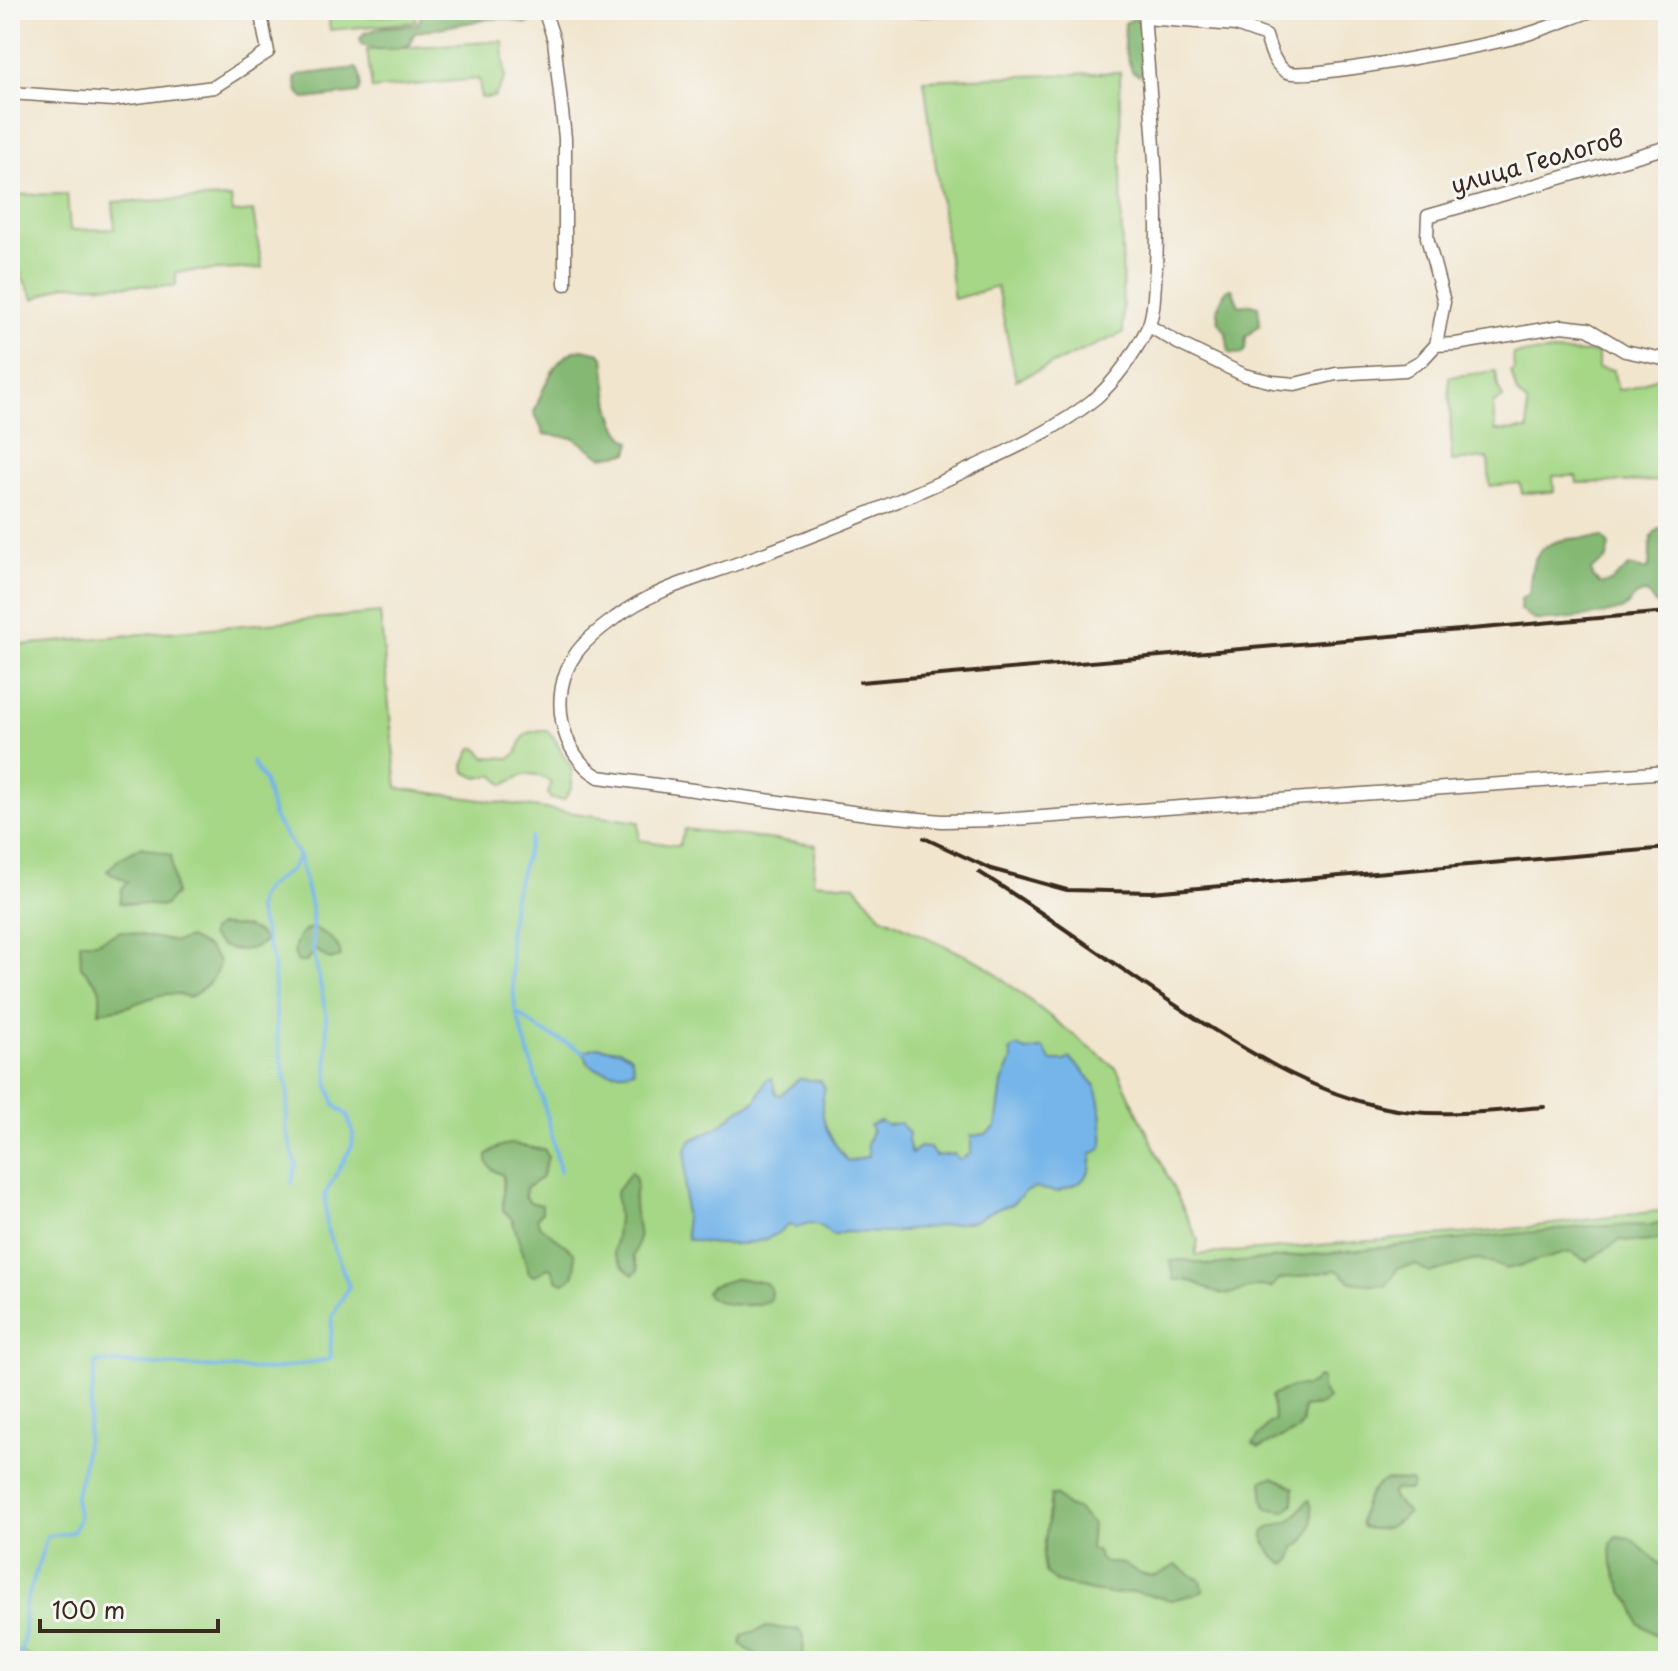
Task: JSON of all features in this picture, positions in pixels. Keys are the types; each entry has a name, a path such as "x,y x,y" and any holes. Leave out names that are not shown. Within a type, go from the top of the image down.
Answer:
{"street":[{"path":"10,93 113,100 214,87 268,52 260,10"},
{"path":"544,10 554,40 565,138 565,284"},
{"path":"1594,10 1522,35 1301,76 1288,73 1279,65 1266,36 1236,25 1144,14 1151,73 1158,251 1149,326 1127,361 1099,395 1023,445 880,511 664,591 616,617 574,656 563,688 561,721 576,758 599,777 874,815 942,821 1015,819 1668,772"},
{"name":"улица Геологов","path":"1436,345 1444,302 1427,237 1428,216 1668,147"},
{"path":"1149,326 1244,375 1295,384 1336,374 1405,370 1421,361 1436,345 1562,326 1588,329 1625,351 1668,360"}],"green space":[{"path":"328,10 367,10 368,17 415,13 416,22 330,30"},
{"path":"426,10 536,10 534,20 527,24 506,18 488,19 417,32 411,44 399,48 379,49 361,44 364,33 384,27 416,25"},
{"path":"884,10 1108,10 909,16"},
{"path":"1133,19 1141,21 1144,71 1139,75 1132,71 1124,46 1125,23"},
{"path":"503,41 505,78 494,97 481,98 479,79 372,89 367,50"},
{"path":"356,68 361,80 358,93 306,99 298,92 295,79 298,75"},
{"path":"1120,72 1123,333 1016,380 997,287 954,299 924,80"},
{"path":"67,194 70,230 115,229 113,202 231,198 233,213 253,211 262,268 176,272 176,286 65,285 34,299 10,255 10,195"},
{"path":"1232,289 1239,306 1258,306 1260,325 1246,337 1245,350 1241,354 1229,353 1217,309 1226,290"},
{"path":"582,349 600,353 604,358 613,415 623,435 631,442 628,453 602,457 574,438 544,434 534,412 557,365 572,352"},
{"path":"1598,353 1598,368 1613,370 1618,390 1668,375 1668,481 1577,483 1576,476 1553,476 1554,492 1522,493 1520,483 1490,486 1488,458 1452,461 1449,377 1496,371 1503,398 1493,403 1495,431 1528,430 1527,403 1517,393 1511,372 1514,371 1513,354"},
{"path":"1663,527 1668,527 1668,608 1655,604 1647,593 1642,593 1623,609 1595,615 1536,620 1520,610 1521,599 1529,594 1532,568 1542,549 1560,540 1603,537 1609,544 1607,559 1591,570 1592,577 1601,584 1611,582 1629,566 1644,570 1649,567 1651,539"},
{"path":"380,613 397,788 639,822 639,840 679,846 685,829 816,845 813,882 855,885 881,916 982,963 1117,1069 1198,1240 1195,1255 1495,1231 1668,1210 1668,1661 42,1661 10,1651 10,646"},
{"path":"546,730 571,766 572,787 564,800 551,799 548,794 551,783 533,774 504,785 493,775 478,778 465,772 464,765 472,748 477,748 485,757 510,758 517,753 526,735"},
{"path":"141,847 171,855 175,894 164,906 120,903 122,888 128,882 107,871 119,859"},
{"path":"218,926 250,929 265,941 244,950 222,946 210,936"},
{"path":"311,928 331,938 341,957 330,960 316,950 306,962 298,962 296,942 302,933"},
{"path":"121,931 176,942 189,938 208,948 219,961 216,973 205,987 189,998 167,994 124,1008 99,1012 100,991 96,982 81,967 80,942 97,942"},
{"path":"511,1144 545,1150 548,1157 541,1178 526,1188 525,1196 530,1202 542,1205 542,1212 537,1218 540,1226 574,1252 574,1275 563,1283 557,1280 552,1269 534,1276 529,1273 512,1219 503,1210 503,1175 491,1168 487,1155 498,1147"},
{"path":"631,1172 637,1184 634,1204 638,1236 633,1256 638,1270 633,1275 614,1253 618,1218 616,1192"},
{"path":"1668,1221 1668,1239 1641,1242 1620,1240 1587,1261 1570,1252 1507,1269 1479,1259 1429,1273 1416,1265 1398,1268 1386,1286 1351,1282 1337,1270 1278,1280 1271,1288 1258,1286 1225,1294 1189,1281 1174,1280 1171,1261 1185,1260 1210,1265"},
{"path":"737,1278 766,1283 771,1290 770,1300 738,1305 708,1296 706,1292 711,1286"},
{"path":"1318,1377 1322,1379 1322,1388 1328,1399 1321,1405 1303,1407 1302,1423 1297,1431 1259,1448 1253,1444 1269,1423 1275,1421 1271,1396 1292,1387 1309,1385"},
{"path":"1273,1477 1294,1487 1293,1504 1286,1511 1268,1509 1264,1503 1262,1480"},
{"path":"1386,1480 1411,1481 1413,1485 1410,1490 1392,1492 1393,1498 1408,1513 1387,1528 1362,1527 1367,1500 1375,1488"},
{"path":"1051,1495 1077,1509 1092,1524 1090,1549 1097,1552 1104,1562 1124,1565 1149,1576 1175,1565 1200,1579 1204,1590 1171,1600 1135,1592 1112,1594 1092,1591 1056,1582 1045,1572 1043,1557"},
{"path":"1309,1500 1311,1527 1305,1539 1295,1548 1293,1557 1287,1564 1282,1563 1271,1553 1263,1533 1292,1519"},
{"path":"1616,1536 1630,1538 1668,1571 1668,1643 1639,1623 1632,1603 1623,1592 1612,1564 1611,1544"},
{"path":"767,1627 799,1630 804,1636 803,1661 763,1658 741,1644 743,1635"}],"water":[{"path":"597,1047 620,1050 631,1056 634,1070 610,1072 592,1066 587,1062 584,1051"},
{"path":"1017,1047 1027,1051 1043,1048 1051,1061 1070,1058 1095,1087 1100,1102 1103,1143 1101,1149 1092,1154 1090,1171 1081,1182 1057,1192 1036,1188 1025,1192 1011,1205 974,1221 889,1233 845,1232 833,1236 816,1224 808,1223 797,1228 789,1224 764,1240 743,1244 688,1239 686,1149 690,1141 718,1127 756,1101 766,1080 772,1078 776,1094 781,1095 799,1079 821,1081 825,1089 822,1109 826,1128 848,1162 869,1156 870,1125 880,1121 887,1125 900,1123 909,1133 912,1154 919,1147 930,1148 935,1156 954,1154 960,1160 971,1153 971,1136 986,1134 996,1127 1002,1083 1012,1060 1010,1051"}],"waterway":[{"path":"19,1661 25,1607 47,1536 73,1532 79,1518 75,1498 83,1467 96,1362 271,1370 330,1359 332,1317 349,1286 327,1230 325,1194 352,1146 353,1133 347,1115 335,1105 328,1085 326,1013 313,949 312,911 299,856 274,818 264,781 252,762"},
{"path":"531,838 514,895 509,935 515,1008 560,1171"},
{"path":"292,1183 296,1164 286,1129 288,1092 277,1038 273,962 257,909 259,898 266,888 291,869 299,856"},
{"path":"518,1013 540,1030 584,1052"}],"railway":[{"path":"860,682 1668,612"},
{"path":"924,838 991,869 1067,890 1151,892 1668,848"},
{"path":"979,872 1206,1025 1312,1084 1357,1101 1421,1113 1544,1107"}]}
